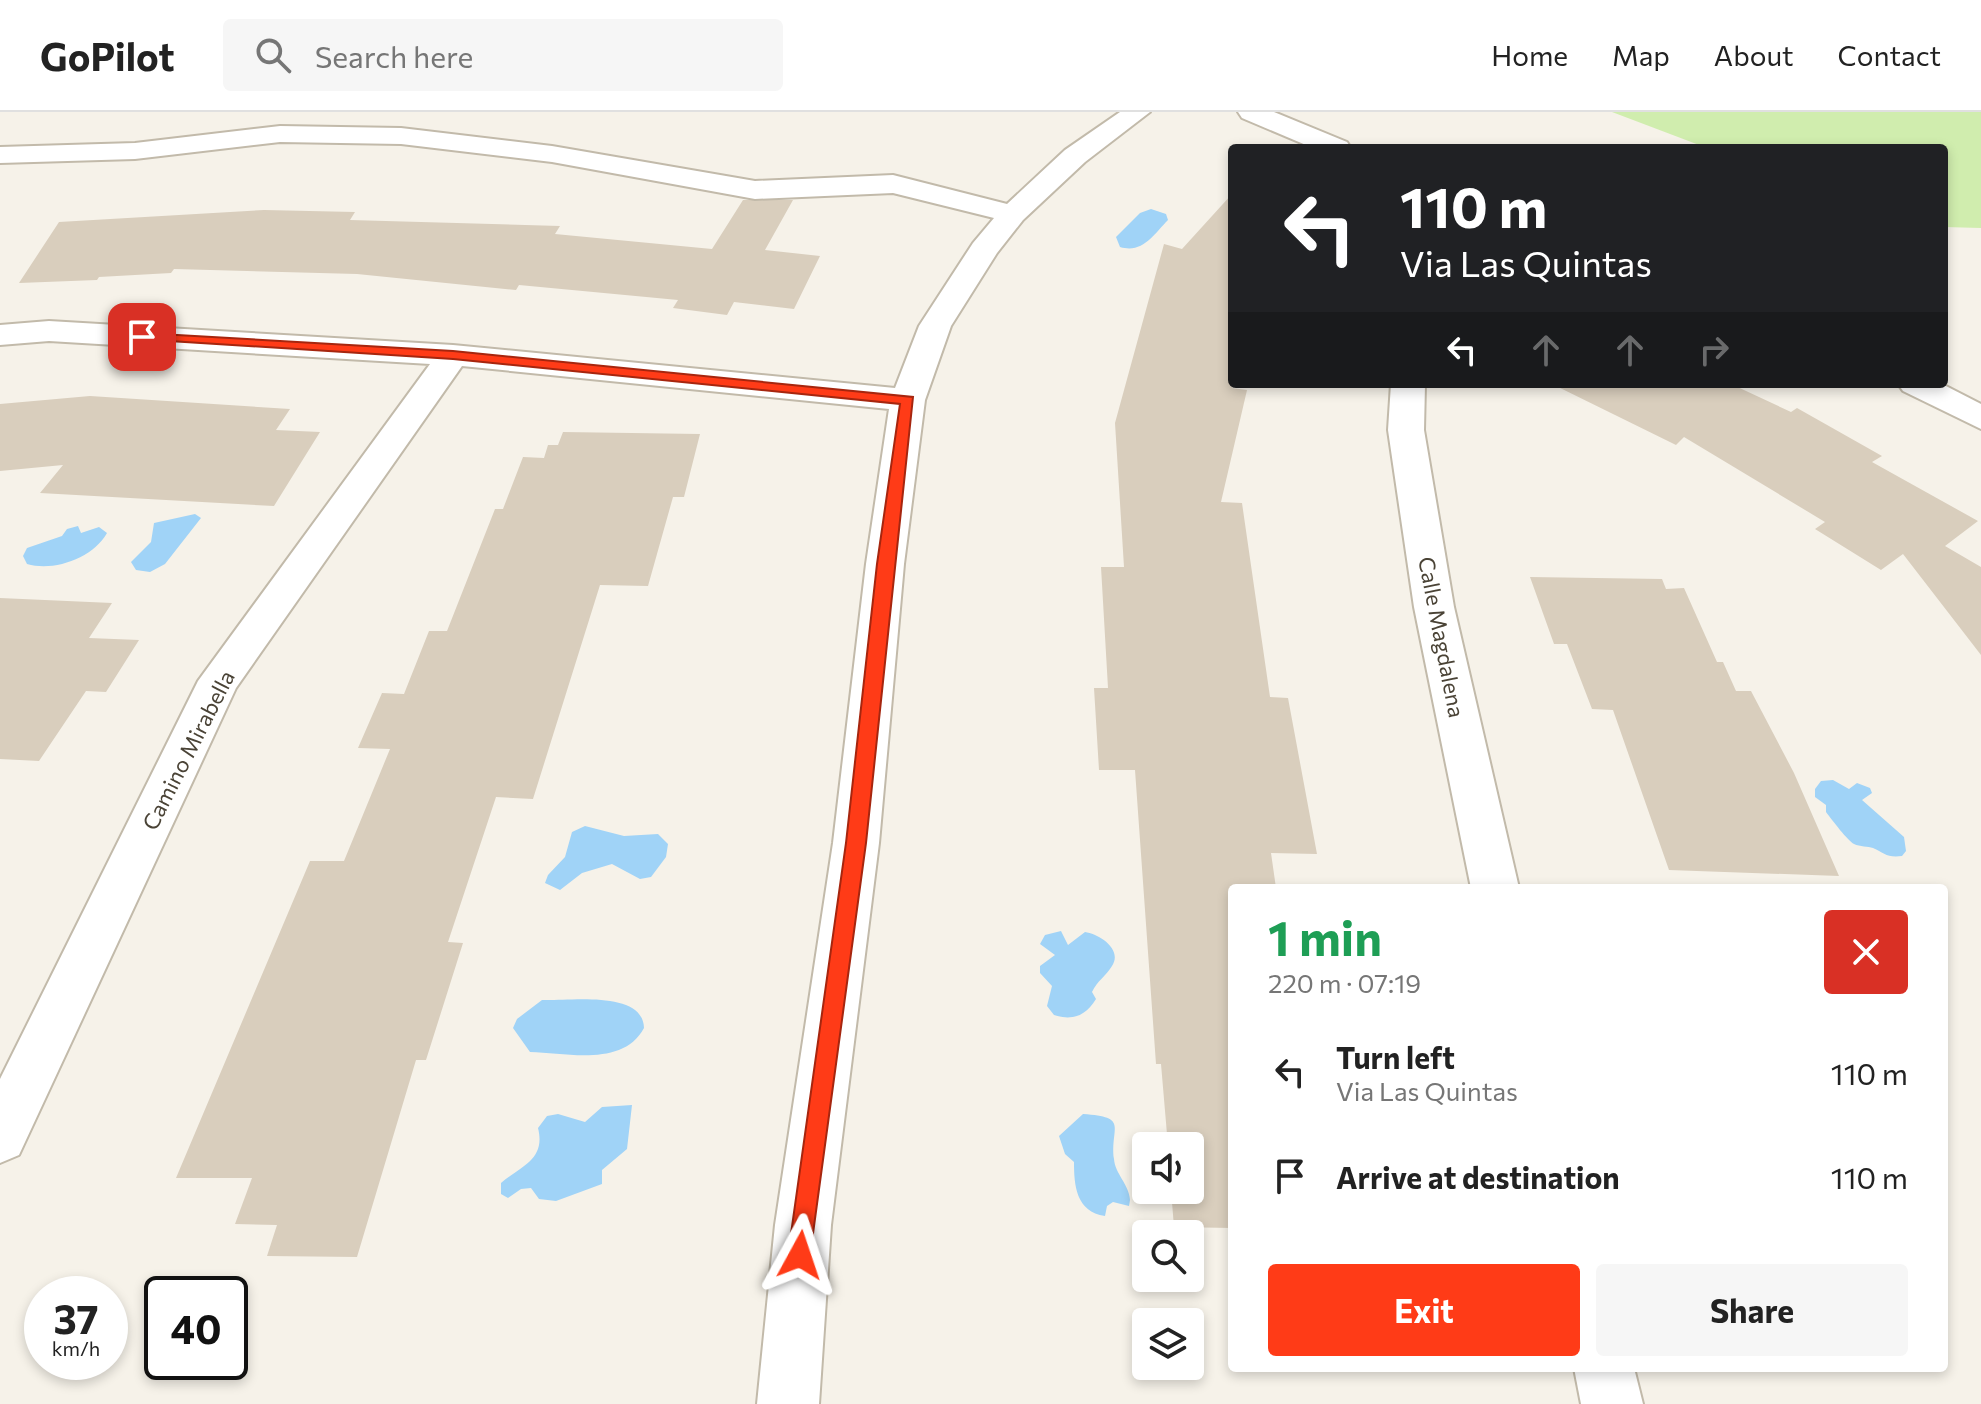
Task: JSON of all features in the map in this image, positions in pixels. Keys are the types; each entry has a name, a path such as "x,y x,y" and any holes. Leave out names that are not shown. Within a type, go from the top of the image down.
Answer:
{"street":[{"path":"788,1404 803,1225 856,843 885,564 908,400 935,326 984,249 1013,214 1075,156 1137,112"},
{"path":"1251,112 1327,144"},
{"path":"0,155 135,151 280,134 401,136 552,154 755,190 893,184 1013,214"},
{"path":"0,335 49,331 453,355 908,400"},
{"name":"Camino Mirabella","path":"0,1136 219,681 453,355"},
{"name":"Calle Magdalena","path":"1408,388 1406,430 1434,607 1494,884"},
{"path":"1923,388 1981,418"},
{"path":"1605,1372 1612,1404"}],"green space":[{"path":"1612,112 1981,112 1981,228 1948,227 1948,144 1696,144"}],"water":[{"path":"1151,209 1166,214 1168,220 1142,245 1120,247 1116,237 1140,213"},
{"path":"195,514 201,518 165,564 150,572 136,570 131,562 151,542 154,523"},
{"path":"78,526 81,533 99,527 107,533 92,550 72,561 49,566 27,564 23,556 27,548 62,536 67,529"},
{"path":"1833,780 1849,789 1857,783 1870,788 1872,793 1862,800 1904,837 1906,851 1902,856 1889,856 1873,848 1856,845 1844,835 1826,812 1826,805 1815,797 1815,789 1821,781"},
{"path":"585,826 624,836 658,834 668,844 666,857 651,877 640,879 612,864 582,873 560,890 545,883 548,875 565,857 572,832"},
{"path":"1061,931 1068,945 1085,932 1103,939 1112,948 1115,960 1092,992 1096,999 1088,1010 1073,1017 1054,1015 1047,1006 1052,986 1040,973 1040,966 1055,955 1040,944 1045,935"},
{"path":"586,999 619,1003 632,1008 640,1016 644,1028 635,1040 609,1053 577,1055 530,1052 513,1028 517,1019 542,1000"},
{"path":"632,1105 627,1149 602,1170 602,1184 556,1201 539,1199 531,1188 521,1189 508,1198 501,1194 501,1183 535,1155 540,1139 538,1128 547,1116 558,1114 585,1122 602,1107"},
{"path":"1083,1114 1107,1118 1115,1126 1115,1164 1130,1200 1129,1206 1113,1202 1107,1206 1105,1216 1082,1203 1076,1188 1074,1162 1065,1154 1059,1136"}],"building":[{"path":"1228,198 1228,388 1247,390 1221,502 1242,503 1270,697 1288,698 1317,854 1271,853 1275,884 1228,884 1228,1228 1204,1228 1204,1220 1173,1220 1172,1204 1204,1204 1204,1132 1167,1132 1161,1064 1156,1064 1135,770 1099,770 1094,688 1108,688 1101,567 1124,567 1115,423 1164,244 1182,249"},
{"path":"743,200 793,200 765,250 820,256 794,309 734,302 727,315 673,308 678,300 519,285 516,290 357,274 174,269 171,273 99,277 97,280 19,283 59,222 264,210 355,212 350,220 560,226 555,234 712,249"},
{"path":"1560,388 1740,388 1791,412 1797,408 1882,456 1872,462 1978,521 1945,546 1981,567 1981,655 1903,554 1881,570 1815,529 1825,522 1684,437 1676,445"},
{"path":"90,396 290,409 276,430 320,432 274,506 40,493 63,465 0,471 0,404"},
{"path":"563,432 700,434 684,497 673,497 648,586 600,585 533,799 496,797 448,942 463,943 426,1060 416,1060 357,1257 267,1256 277,1225 235,1224 252,1178 176,1178 310,861 344,861 390,749 358,748 382,693 404,694 429,631 447,631 495,509 503,509 523,457 544,458 548,445 558,445"},
{"path":"1530,577 1662,579 1666,589 1684,588 1717,662 1723,662 1736,691 1751,691 1794,773 1839,876 1669,870 1613,710 1592,709 1567,644 1554,644"},
{"path":"0,598 112,603 89,638 139,640 106,692 86,691 39,761 0,759"}],"route":[{"path":"142,337 453,355 908,400 885,564 856,843 800,1255"}]}
